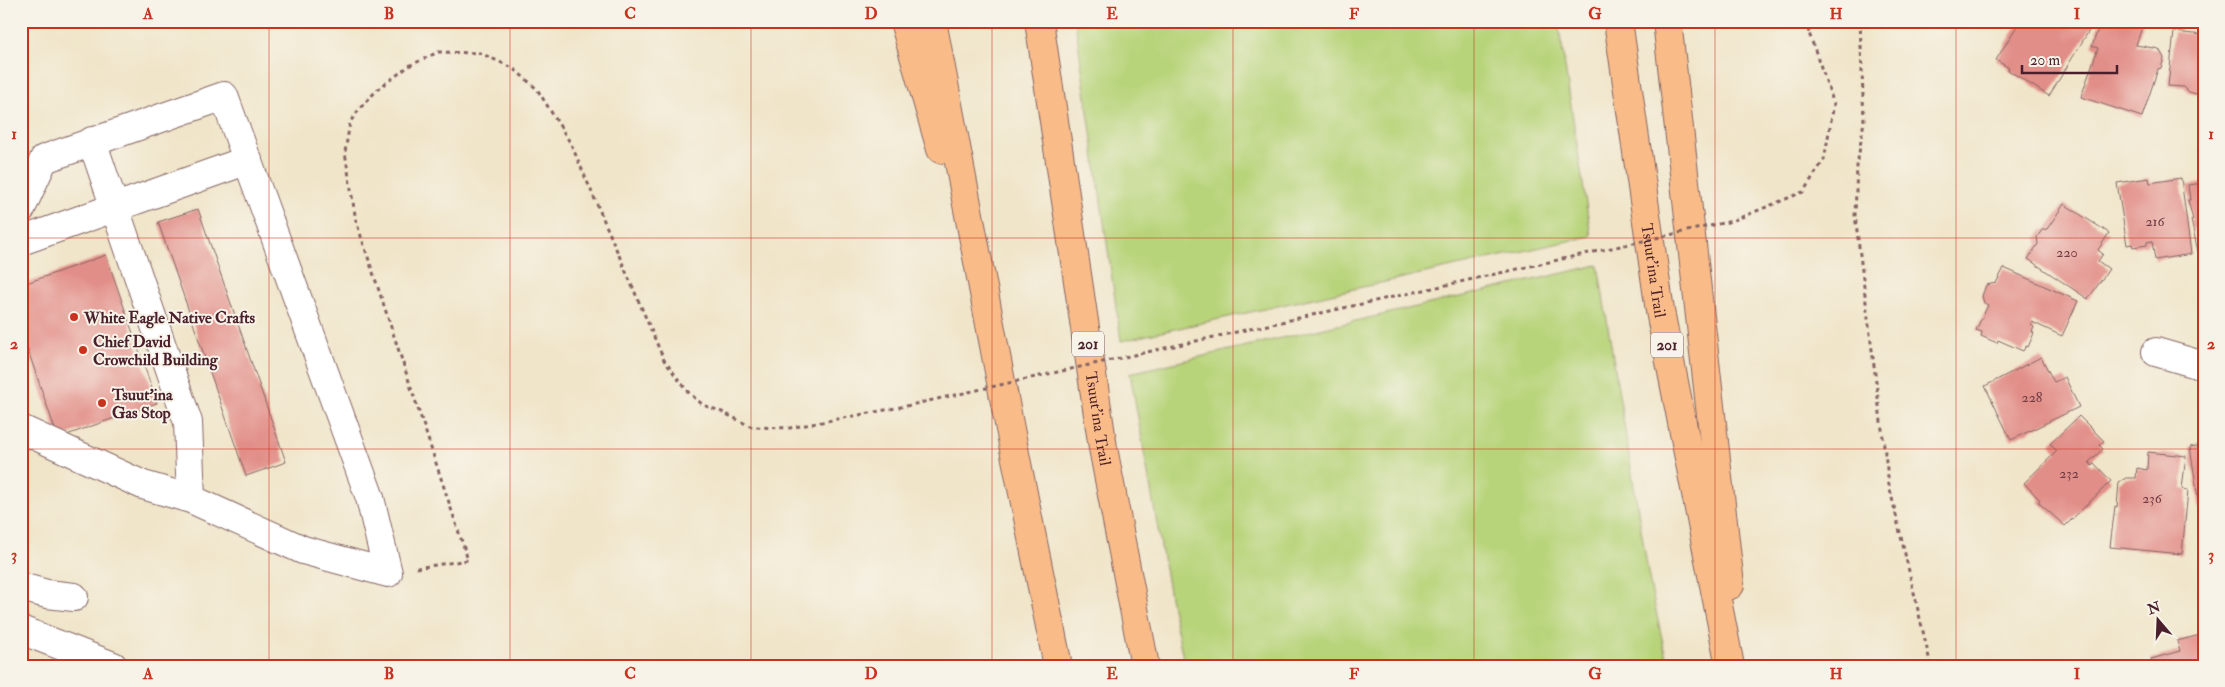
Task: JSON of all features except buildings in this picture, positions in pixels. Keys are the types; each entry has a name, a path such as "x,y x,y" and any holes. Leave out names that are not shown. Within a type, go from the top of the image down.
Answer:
{"highway":[{"path":"904,21 986,303"},
{"path":"932,21 1026,512 1058,666"},
{"name":"Tsuut'ina Trail","path":"1039,21 1103,448 1145,666"},
{"name":"Tsuut'ina Trail","path":"1618,21 1660,311 1730,666"},
{"path":"1667,21 1739,666"}],"street":[{"path":"21,209 44,159 224,96 370,498 388,572 303,550 191,499 143,485 21,429"},
{"path":"92,142 188,422 191,499"},
{"path":"21,241 248,160"},
{"path":"2156,352 2204,366"},
{"path":"21,587 47,594 74,597"},
{"path":"21,630 112,666"}],"path":[{"path":"388,572 468,560 356,221 345,152 350,122 360,108 378,89 409,66 438,52 480,53 513,68 537,89 571,144 664,360 688,392 703,405 752,427 790,428 906,406 1732,221 1803,192 1824,160 1834,104 1806,21"},
{"path":"1860,21 1864,121 1857,166 1855,215 1889,485 1931,666"}],"green space":[{"path":"1075,21 1558,21 1591,236 1121,341"},
{"path":"1598,265 1650,584 1668,666 1185,666 1172,608 1130,373"}],"place":[{"name":"White Eagle Native Crafts","path":"74,317"},
{"name":"Chief David Crowchild Building","path":"83,350"},
{"name":"Tsuut'ina Gas Stop","path":"102,403"}]}
